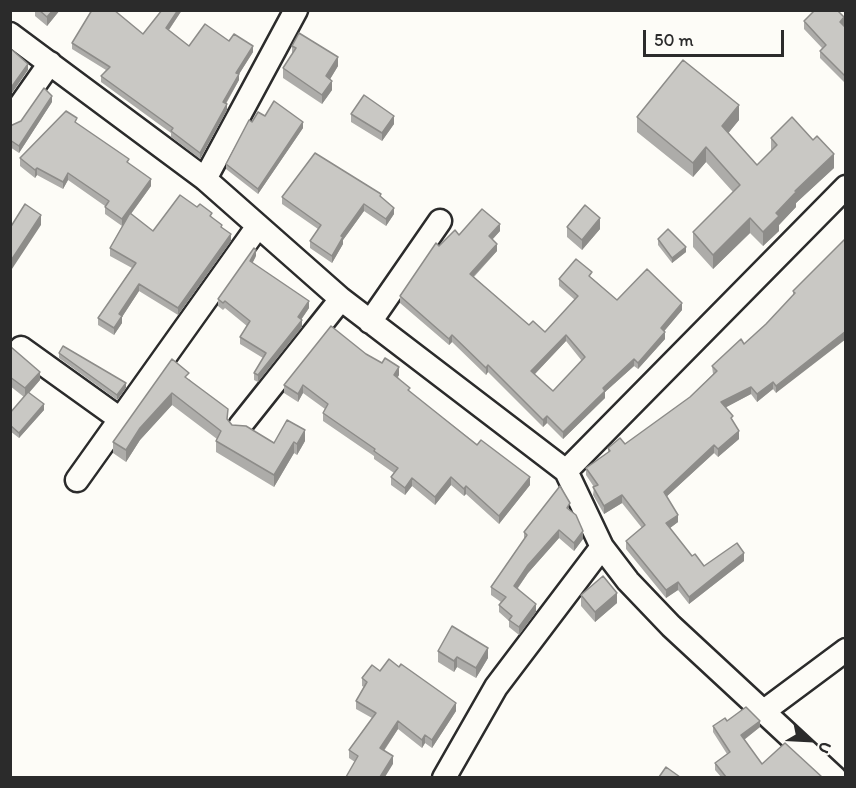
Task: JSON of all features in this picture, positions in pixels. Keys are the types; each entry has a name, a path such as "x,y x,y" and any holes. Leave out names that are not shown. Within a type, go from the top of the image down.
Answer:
{"street":[{"path":"205,179 297,10"},
{"path":"10,34 205,179 340,299 566,471 602,547 628,581 671,626 835,777"},
{"path":"10,120 50,63"},
{"path":"566,471 846,187"},
{"path":"370,322 440,221"},
{"path":"76,480 258,226"},
{"path":"240,426 340,299"},
{"path":"21,348 120,419"},
{"path":"444,777 496,687 602,547"},
{"path":"764,711 846,650"}],"building":[{"path":"39,10 53,10 47,17"},
{"path":"92,10 114,10 143,34 162,10 178,10 166,28 189,46 205,24 229,41 234,34 253,46 236,73 239,74 223,102 227,104 200,153 171,131 173,128 101,76 110,67 72,43"},
{"path":"815,10 837,10 844,17 840,22 846,28 846,77 820,51 826,45 804,21"},
{"path":"299,33 338,57 326,76 332,81 322,95 283,68 296,48 292,46"},
{"path":"10,48 28,64 10,89"},
{"path":"683,60 739,105 722,126 757,165 777,145 771,138 792,117 813,140 817,136 834,154 795,191 776,213 779,216 763,232 750,218 713,255 693,232 740,185 706,147 693,163 637,117"},
{"path":"44,88 52,96 19,146 10,140 10,126 21,121"},
{"path":"364,95 394,116 382,133 351,114"},
{"path":"274,101 303,122 258,189 226,164 249,120 252,122 258,112 265,116"},
{"path":"66,111 77,118 75,122 129,159 127,162 151,179 122,219 105,207 109,201 68,173 63,182 37,168 35,170 20,158"},
{"path":"315,153 381,194 380,196 394,208 386,219 364,204 341,236 343,237 332,256 310,241 321,225 282,197"},
{"path":"180,195 197,207 200,204 212,213 210,216 231,234 178,308 139,284 119,314 122,316 114,328 98,318 136,263 110,248 130,213 153,231"},
{"path":"25,204 41,215 10,262 10,228"},
{"path":"585,205 600,218 582,240 567,227"},
{"path":"482,209 500,224 489,236 497,244 470,274 529,325 533,321 545,332 578,296 559,279 576,259 592,272 589,276 617,300 647,269 682,303 661,328 665,332 638,363 634,359 603,388 605,391 563,432 547,416 543,420 488,365 486,368 452,335 449,339 400,296 436,243 439,246 455,230 459,235","holes":["566,335 585,357 553,391 531,371"]},
{"path":"668,229 686,247 672,258 658,239"},
{"path":"846,238 846,331 776,386 773,382 757,394 751,387 721,402 733,416 731,418 739,431 718,449 714,445 664,492 678,515 666,523 692,556 695,554 704,566 737,543 744,553 689,597 678,582 666,590 626,541 645,525 622,495 604,506 593,487 598,485 586,468 610,451 608,448 620,438 625,444 690,397 717,371 712,366 741,339 744,344 766,324 795,293 793,291"},
{"path":"254,248 256,250 250,261 309,301 298,317 302,320 258,375 254,373 266,353 240,337 250,321 225,301 223,303 218,299"},
{"path":"331,326 366,354 382,363 385,358 399,367 394,375 410,388 408,390 477,445 481,440 530,477 499,516 466,486 464,489 451,477 435,497 412,478 405,488 391,477 398,468 323,413 328,404 303,385 298,394 284,385"},
{"path":"63,346 126,383 117,395 59,353"},
{"path":"11,347 40,372 25,388 10,377"},
{"path":"172,359 189,373 185,377 228,409 227,419 232,425 246,426 274,443 287,420 305,430 297,444 294,442 274,475 216,441 221,431 172,393 140,428 126,450 113,442"},
{"path":"28,392 44,404 19,433 10,425 10,413"},
{"path":"560,486 570,503 567,508 576,515 583,531 574,543 559,530 528,565 514,586 536,604 519,627 509,620 512,616 499,605 506,597 491,587 527,535 524,532"},
{"path":"603,576 617,593 595,612 581,595"},
{"path":"452,626 488,648 476,668 457,657 454,661 438,651"},
{"path":"389,659 399,667 401,664 456,703 432,740 425,735 422,740 398,721 380,748 393,756 380,777 346,777 358,756 349,750 376,713 356,701 367,682 362,678 372,665 380,671"},
{"path":"746,707 760,721 741,735 762,764 785,743 822,777 726,777 715,763 730,752 713,726 725,718 727,721"},
{"path":"666,767 680,777 659,777"}]}
